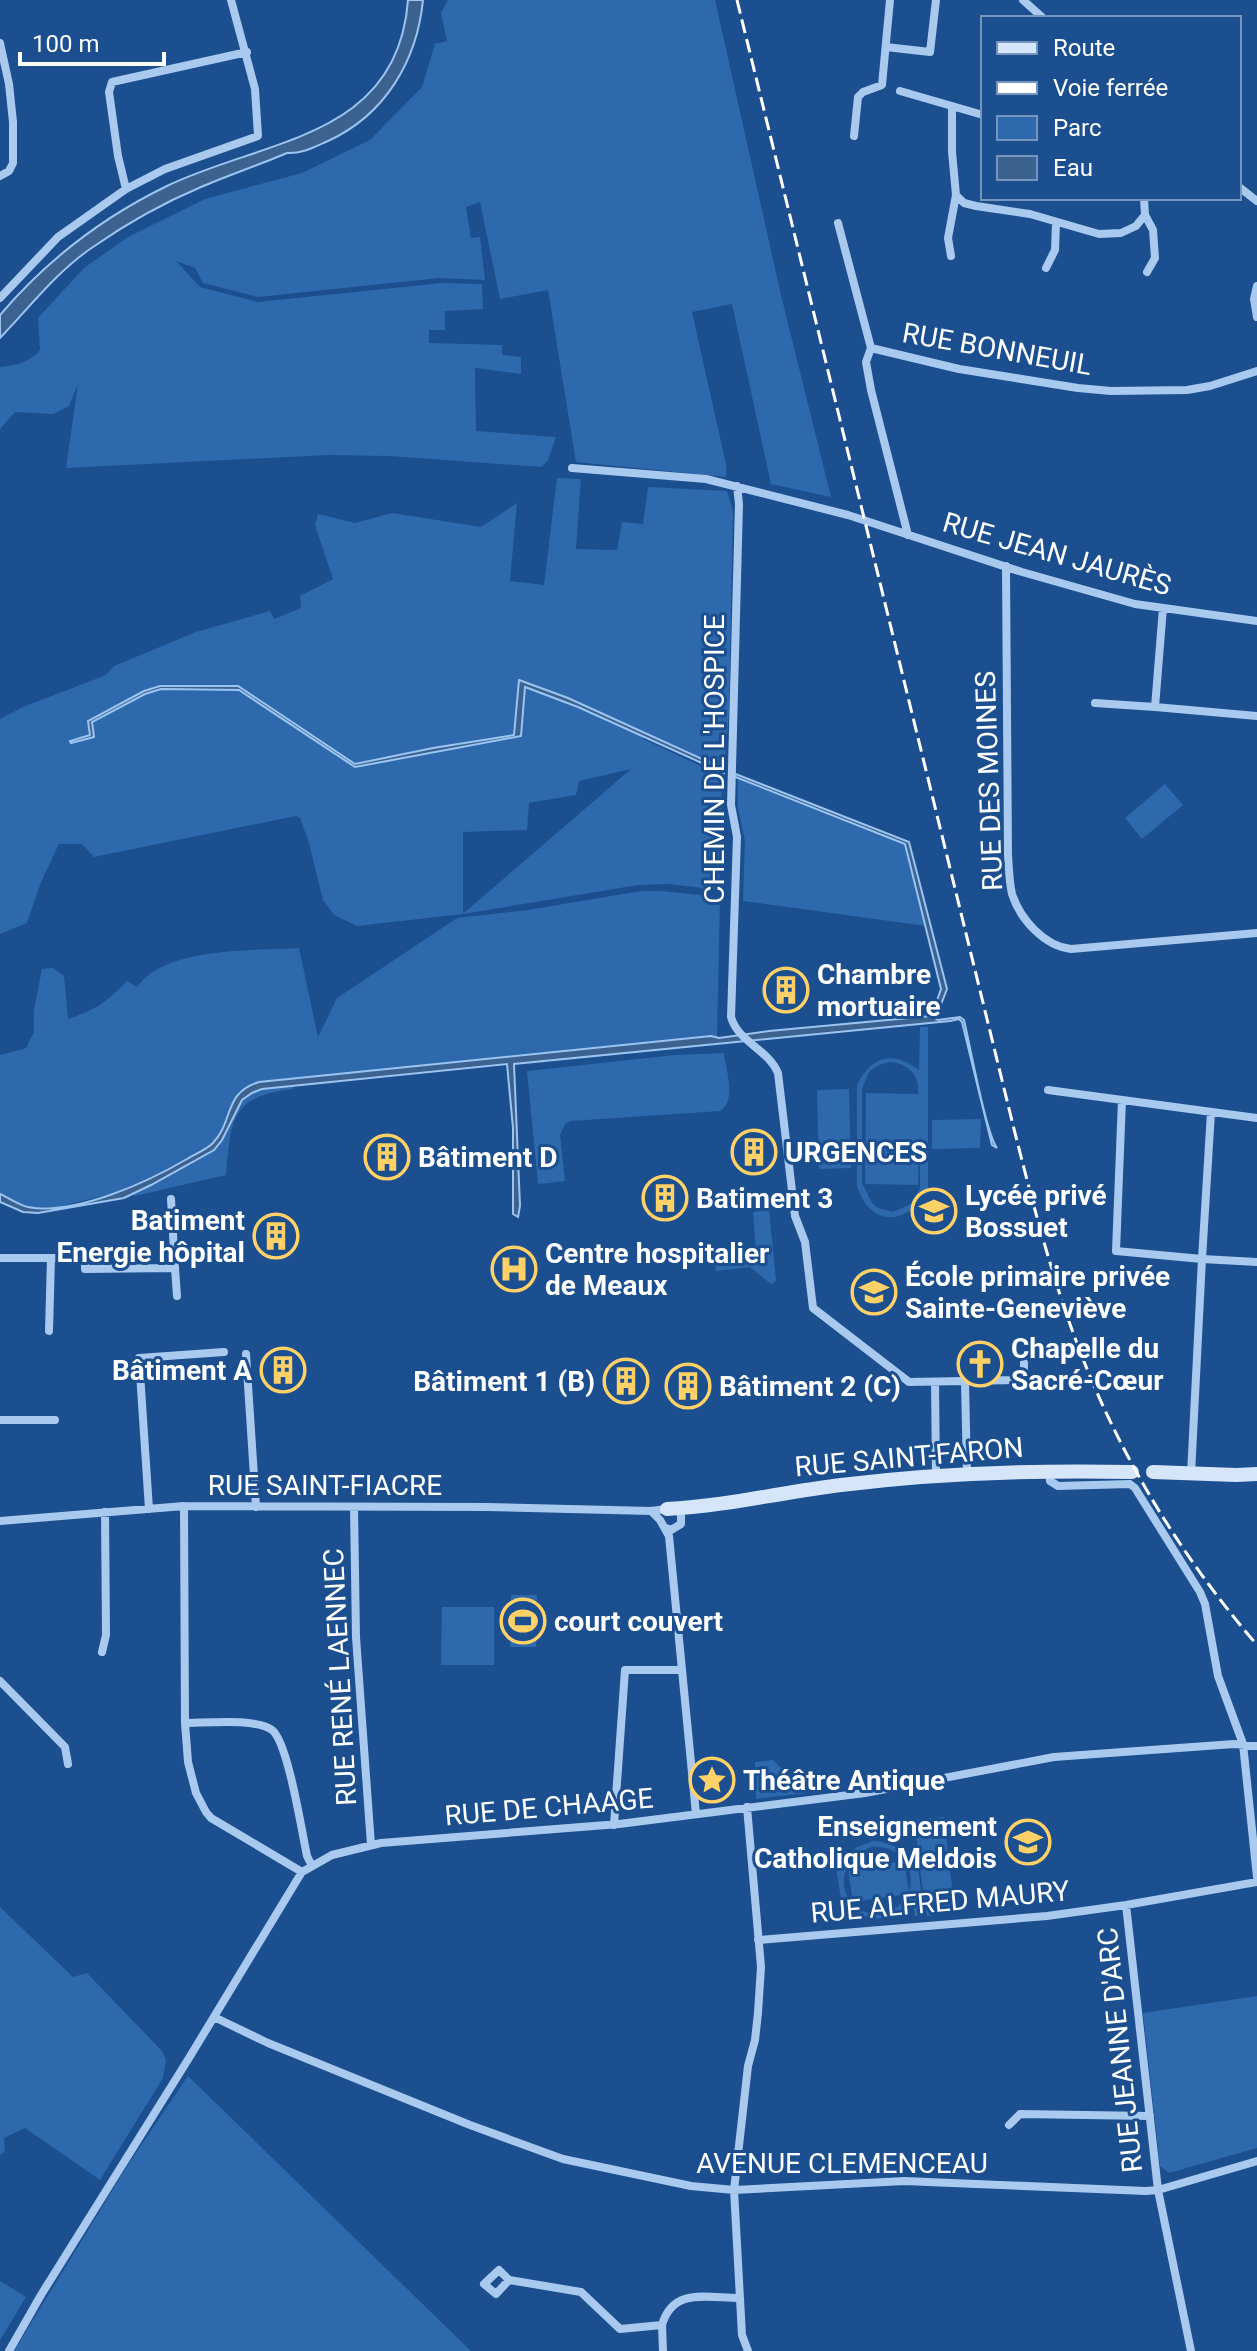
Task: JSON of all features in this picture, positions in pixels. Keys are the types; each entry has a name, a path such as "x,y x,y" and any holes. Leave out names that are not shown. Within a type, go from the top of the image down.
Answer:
{"street":[{"path":"0,298 58,237 126,189 165,169 258,136 255,89 231,0"},
{"path":"854,136 858,97 882,85 890,0"},
{"path":"886,47 930,52 936,0"},
{"path":"1023,0 1041,16"},
{"path":"0,43 12,103 13,163 9,171 0,176"},
{"path":"126,189 114,131 109,92 112,82 247,52"},
{"path":"900,91 981,114"},
{"path":"951,256 948,238 956,195 952,106"},
{"path":"1241,189 1257,201"},
{"path":"956,195 964,203 1030,214 1099,234 1121,233 1136,226 1145,215"},
{"path":"1144,200 1145,215 1153,230 1155,258 1147,272"},
{"path":"1046,268 1055,250 1056,222"},
{"path":"838,223 871,348"},
{"path":"1257,286 1254,299 1257,317"},
{"name":"RUE BONNEUIL","path":"908,535 871,390 866,362 871,348 959,369 1111,391 1187,390 1257,371"},
{"name":"RUE JEAN JAURÈS","path":"572,468 706,479 848,515 1135,604 1257,621"},
{"name":"CHEMIN DE L'HOSPICE","path":"737,486 731,805 737,837 731,1017 738,1031 767,1055 778,1073 795,1216 805,1242 813,1308 909,1382 935,1382"},
{"name":"RUE DES MOINES","path":"1006,566 1010,882 1017,907 1033,928 1055,945 1071,949 1257,933"},
{"path":"1155,707 1163,608"},
{"path":"1095,703 1257,716"},
{"path":"1048,1090 1257,1118"},
{"path":"1122,1100 1116,1251 1257,1262"},
{"path":"1191,1474 1211,1112"},
{"path":"171,1199 177,1296"},
{"path":"0,1258 85,1258 85,1269 175,1268"},
{"path":"49,1331 51,1258"},
{"path":"149,1509 139,1358 224,1352"},
{"path":"246,1354 256,1507"},
{"path":"936,1476 935,1382 1020,1380 1024,1376 1024,1363"},
{"path":"965,1382 967,1474"},
{"path":"0,1420 55,1420"},
{"path":"1049,1471 1050,1481 1054,1485 1130,1484 1138,1491 1200,1592 1218,1676 1243,1744 1257,1880"},
{"name":"RUE SAINT-FARON","path":"673,1516 842,1485 967,1474 1132,1472"},
{"path":"1153,1472 1257,1474"},
{"path":"184,1506 185,1723 188,1762 196,1793 211,1818 302,1872"},
{"name":"RUE SAINT-FIACRE","path":"0,1521 184,1506 651,1511 673,1516 671,1530 676,1529 669,1543"},
{"name":"RUE RENÉ LAENNEC","path":"354,1507 356,1637 371,1845"},
{"path":"102,1652 106,1635 105,1512"},
{"path":"673,1516 669,1543 696,1814"},
{"path":"614,1825 625,1670 682,1670"},
{"path":"0,1681 65,1747 68,1764"},
{"path":"185,1723 257,1724 273,1730 283,1748 307,1856 312,1866"},
{"name":"RUE DE CHAAGE","path":"9,2351 302,1872 332,1855 371,1845 614,1825 865,1793 1054,1757 1243,1744 1257,1746"},
{"path":"747,1807 761,1986 734,2190 742,2335 748,2351"},
{"name":"RUE ALFRED MAURY","path":"758,1940 1023,1918 1126,1905 1257,1880"},
{"name":"RUE JEANNE D'ARC","path":"1126,1905 1158,2190 1191,2351"},
{"name":"AVENUE CLEMENCEAU","path":"214,2017 268,2043 563,2159 691,2186 734,2190 904,2181 1158,2190 1257,2161"},
{"path":"1009,2125 1020,2114 1150,2116"},
{"path":"509,2280 581,2292 620,2329 662,2325"},
{"path":"663,2351 662,2325 666,2310 676,2302 688,2298 740,2298"}],"green space":[{"path":"448,0 715,0 781,295 831,497 771,484 732,304 692,312 726,464 726,477 576,462 548,290 500,299 480,202 466,207 471,238 480,237 485,280 439,278 258,297 203,283 195,268 176,261 200,287 258,302 442,283 482,284 483,309 445,311 445,330 429,330 429,343 502,345 502,355 521,357 521,374 475,368 476,431 556,437 548,460 541,467 389,456 327,455 66,468 78,384 69,406 53,414 15,412 0,429 0,367 27,361 40,350 38,318 84,268 128,237 205,199 302,173 370,140 422,87 435,44 447,41 441,13"},
{"path":"557,478 581,479 576,549 617,550 622,522 643,524 648,487 727,491 733,511 729,714 724,769 645,733 643,739 722,776 719,890 668,884 638,885 463,914 357,926 334,915 323,900 309,843 300,818 296,816 94,857 82,844 59,844 41,882 27,923 0,934 0,719 106,675 114,666 196,632 270,611 274,619 301,608 300,596 333,579 315,525 318,514 355,523 392,513 481,527 517,503 510,581 544,585","holes":["631,769 464,913 463,832 527,830 529,803 576,795 579,781"]},
{"path":"738,778 905,844 926,926 743,901 745,841 738,808"},
{"path":"1165,784 1183,805 1142,839 1125,818"},
{"path":"641,891 720,897 717,1037 299,1078 293,1089 257,1098 238,1114 230,1140 226,1175 135,1196 124,1191 57,1207 28,1207 0,1195 0,1055 26,1048 34,1032 34,1010 42,969 53,968 64,976 68,1019 100,1004 127,981 137,987 150,974 189,957 299,948 318,1037 337,998 457,918"},
{"path":"920,1027 928,1027 928,1209 920,1209 919,1202 901,1215 883,1216 868,1206 857,1186 857,1085 870,1067 884,1059 901,1060 919,1070","holes":["897,1063 915,1076 918,1094 866,1093 865,1184 918,1185 920,1129 920,1188 913,1203 893,1212 872,1203 862,1183 862,1088 870,1071 879,1065"]},
{"path":"724,1053 729,1093 720,1111 571,1121 565,1124 560,1135 565,1181 538,1184 527,1071 675,1055"},
{"path":"849,1089 851,1168 819,1169 817,1090"},
{"path":"981,1119 980,1148 932,1149 932,1120"},
{"path":"769,1210 774,1283 771,1284 750,1267 716,1271 715,1257 756,1253 753,1212"},
{"name":"court couvert","path":"511,1595 537,1595 536,1647 510,1647"},
{"path":"442,1607 494,1607 494,1665 441,1665"},
{"path":"773,1760 787,1774 805,1776 806,1793 756,1799 755,1762"},
{"path":"944,1817 949,1861 920,1865 914,1820"},
{"path":"873,1841 916,1851 924,1915 915,1916 912,1900 899,1912 885,1918 877,1919 852,1910 853,1916 844,1917 833,1849 839,1848 842,1863 857,1847","holes":["872,1847 881,1847 903,1859 908,1866 911,1883 909,1892 904,1861 848,1869 853,1902 908,1894 897,1907 873,1914 851,1902 846,1894 844,1877 846,1869 856,1855"]},
{"path":"949,1866 956,1912 927,1916 920,1870"},
{"path":"0,1907 73,1977 87,1973 162,2051 166,2060 163,2078 100,2180 25,2128 4,2138 5,2151 0,2155"},
{"path":"1257,1996 1257,2148 1169,2173 1160,2166 1143,2013"},
{"path":"188,2076 471,2351 14,2351 129,2163"},
{"path":"0,2281 26,2297 0,2340"}],"water":[{"path":"408,0 423,0 414,44 395,84 366,117 328,141 303,151 287,153 212,183 132,222 68,267 0,338 0,315 36,276 98,226 167,186 320,128 353,108 380,81 399,46"},
{"path":"519,680 568,698 724,769 724,773 578,707 525,687 521,736 355,767 239,690 161,689 92,722 94,737 70,741 90,735 88,721 144,691 160,686 238,686 355,764 514,735"},
{"path":"733,773 909,842 947,989 938,1012 933,1012 941,989 905,844 733,776"},
{"path":"931,1016 938,1020 960,1017 964,1020 983,1108 997,1148 992,1145 959,1019 514,1064 518,1217 513,1214 513,1128 507,1064 262,1089 242,1100 214,1150 124,1198 38,1213 23,1212 0,1202 0,1194 28,1207 67,1207 132,1187 213,1143 220,1135 234,1100 259,1082"}],"railway":[{"path":"737,0 1013,1125 1053,1272 1099,1398 1137,1473 1181,1545 1257,1645"}],"place":[{"name":"Chambre mortuaire","path":"786,990"},
{"name":"URGENCES","path":"754,1152"},
{"name":"Bâtiment D","path":"387,1157"},
{"name":"Batiment 3","path":"665,1198"},
{"name":"Lycée privé Bossuet","path":"934,1211"},
{"name":"Batiment Energie hôpital","path":"276,1236"},
{"name":"Centre hospitalier de Meaux","path":"514,1269"},
{"name":"École primaire privée Sainte-Geneviève","path":"874,1292"},
{"name":"Chapelle du Sacré-Cœur","path":"980,1364"},
{"name":"Bâtiment A","path":"283,1370"},
{"name":"Bâtiment 1 (B)","path":"626,1381"},
{"name":"Bâtiment 2 (C)","path":"688,1386"},
{"name":"court couvert","path":"523,1621"},
{"name":"Théâtre Antique","path":"712,1780"},
{"name":"Enseignement Catholique Meldois","path":"1028,1842"}]}
